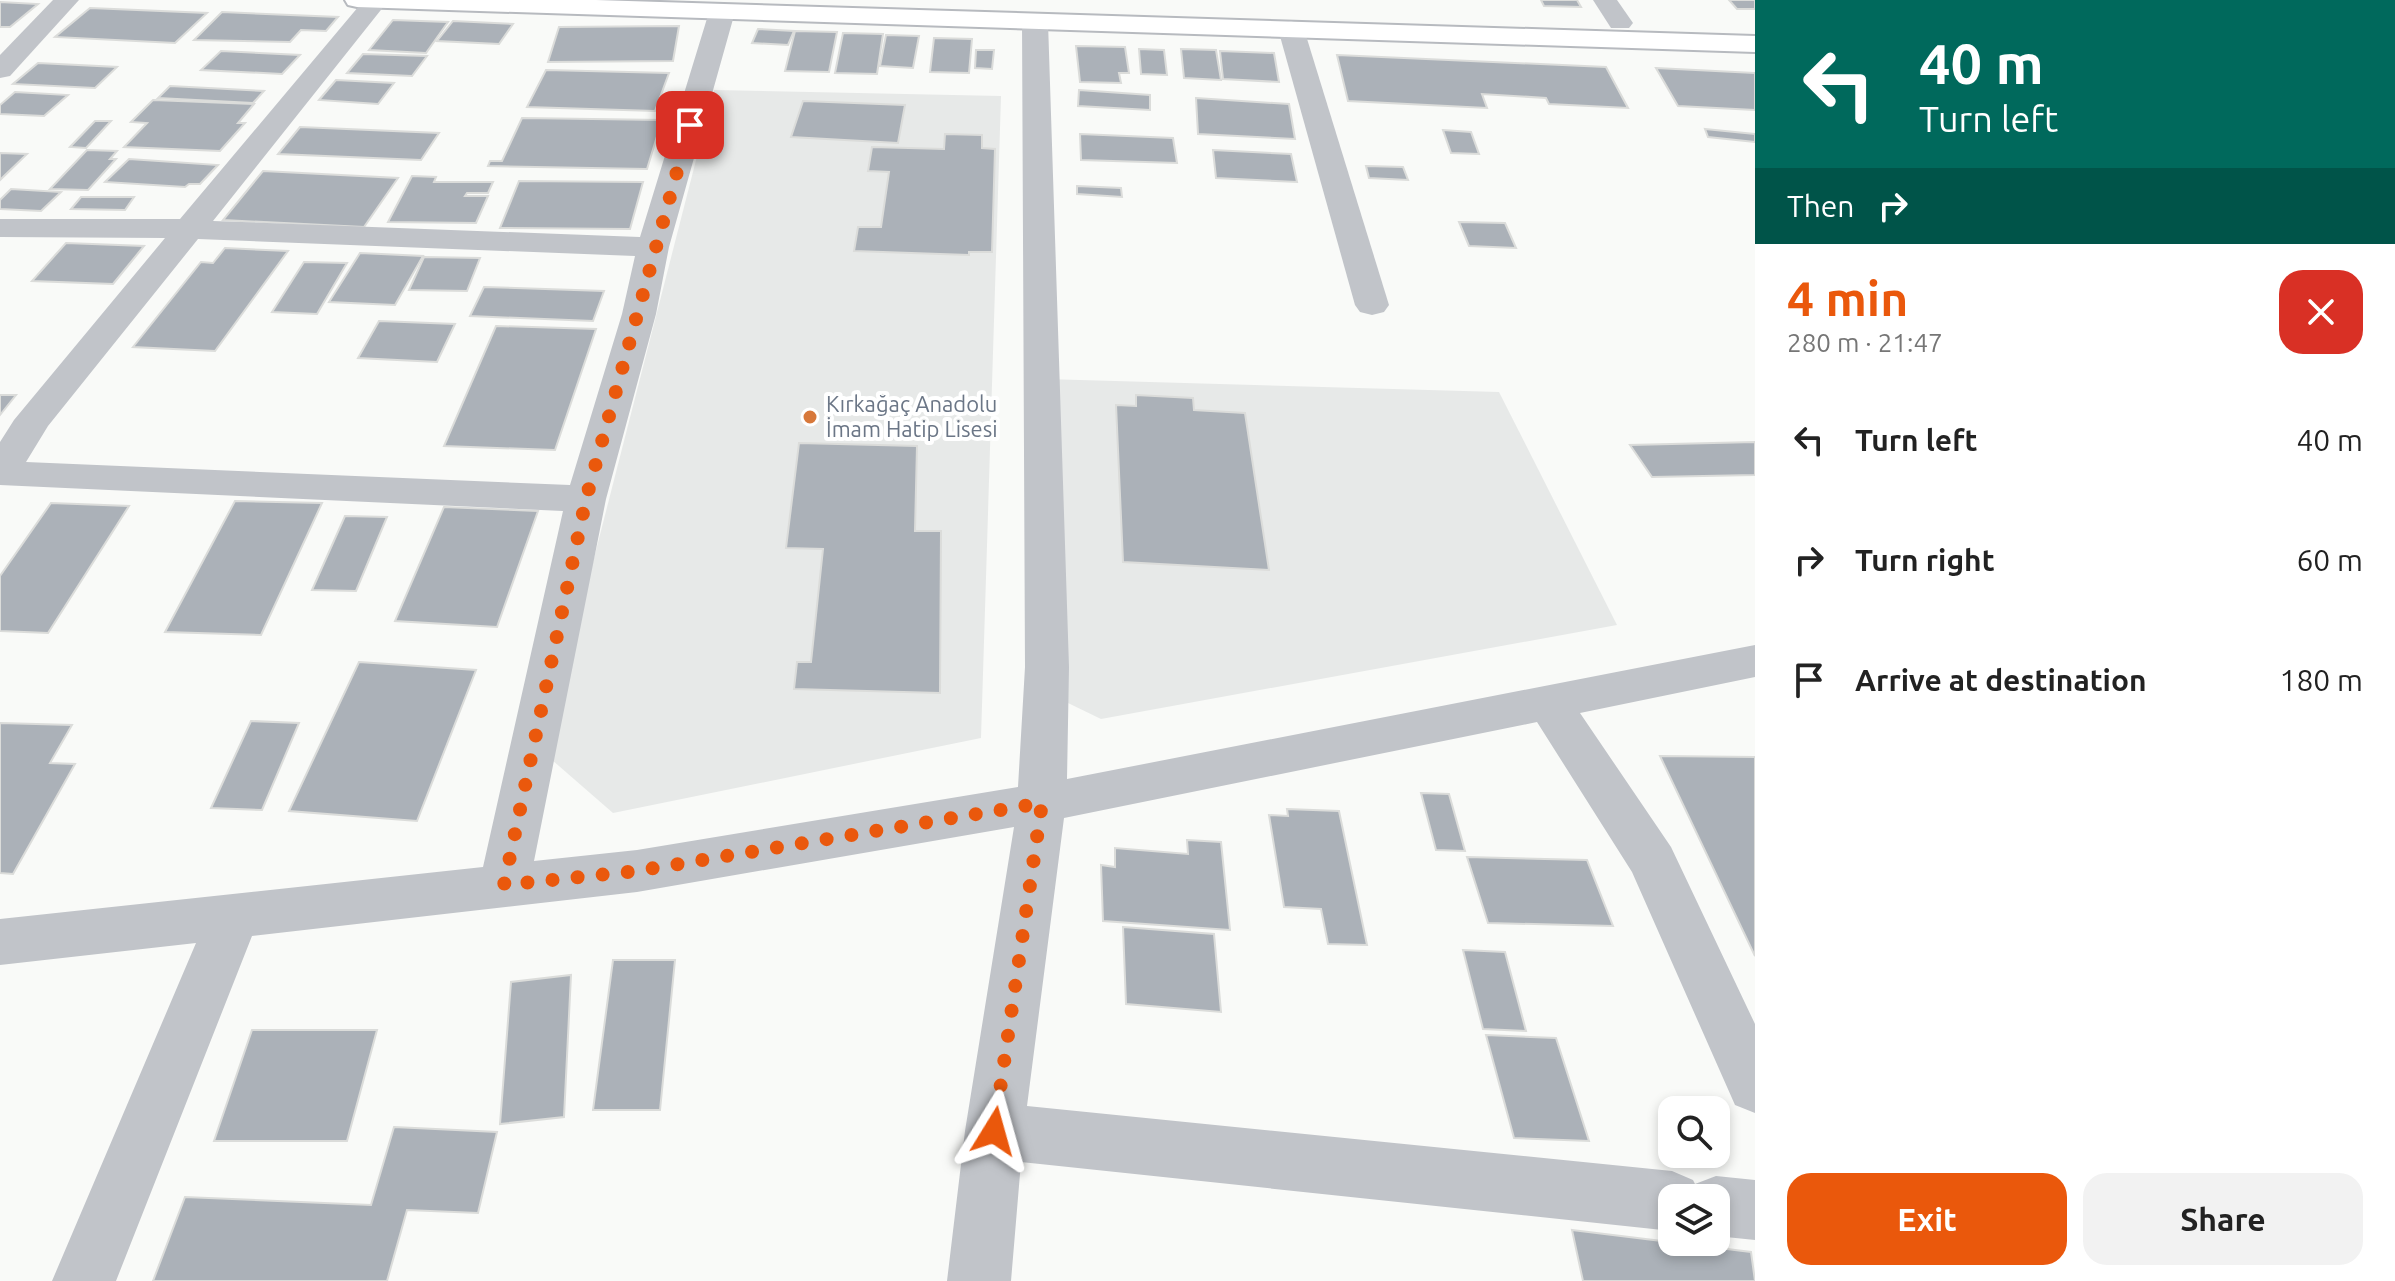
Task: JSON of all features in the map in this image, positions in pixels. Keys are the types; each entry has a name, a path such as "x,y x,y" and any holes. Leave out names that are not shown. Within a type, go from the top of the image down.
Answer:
{"main road":[{"path":"357,0 722,12 1023,11 1755,26"},
{"path":"1023,11 1291,29 1755,44"}],"street":[{"path":"0,70 67,0"},
{"path":"1605,0 1620,23"},
{"path":"376,1 186,229 33,420 0,472 586,499"},
{"path":"979,1281 994,1131 1042,803 1047,667 1023,11"},
{"path":"504,885 586,499 639,314 653,247 722,12"},
{"path":"1291,29 1372,305"},
{"path":"0,228 186,229 653,247"},
{"path":"0,942 637,871 1042,803 1755,661"},
{"path":"1548,701 1653,862 1755,1086"},
{"path":"84,1281 233,917"},
{"path":"994,1131 1658,1200"},
{"path":"1730,1207 1755,1210"}],"shaded area":[{"name":"Kırkağaç Anadolu İmam Hatip Lisesi","path":"714,90 1001,96 981,738 613,813 544,753"},
{"path":"1045,379 1499,392 1617,625 1101,719 1068,703"}],"building":[{"path":"1541,0 1577,0 1581,7 1544,6"},
{"path":"1729,0 1755,0 1755,9 1737,9"},
{"path":"0,2 38,4 10,27 0,27"},
{"path":"90,8 207,13 175,43 55,37"},
{"path":"222,12 338,17 326,31 301,30 290,42 194,40"},
{"path":"393,20 448,22 426,53 369,50"},
{"path":"453,21 513,24 499,44 437,41"},
{"path":"679,26 673,61 548,62 559,27"},
{"path":"758,29 794,31 788,45 752,43"},
{"path":"795,31 837,32 829,72 785,71"},
{"path":"843,33 883,34 877,74 835,73"},
{"path":"886,35 919,36 913,68 880,66"},
{"path":"934,38 972,39 969,73 930,72"},
{"path":"1076,46 1125,47 1129,73 1119,73 1121,83 1080,82"},
{"path":"1139,49 1164,50 1167,75 1141,74"},
{"path":"1181,49 1216,50 1221,80 1184,78"},
{"path":"976,50 994,50 992,69 975,68"},
{"path":"221,51 300,55 282,74 201,70"},
{"path":"1220,51 1274,53 1279,82 1223,79"},
{"path":"363,54 427,56 412,76 347,73"},
{"path":"1337,55 1606,67 1628,108 1549,104 1546,98 1482,94 1487,108 1348,101"},
{"path":"38,63 117,67 95,88 13,84"},
{"path":"1656,68 1755,73 1755,110 1678,106"},
{"path":"546,70 669,73 655,111 527,107"},
{"path":"336,80 394,83 378,104 319,100"},
{"path":"170,86 264,91 253,103 158,98"},
{"path":"1079,90 1150,95 1150,110 1078,106"},
{"path":"15,92 68,95 44,116 0,114 0,105"},
{"path":"1196,98 1289,104 1295,139 1198,134"},
{"path":"153,100 254,104 238,123 245,123 220,151 124,147 147,123 131,122"},
{"path":"803,101 905,105 898,143 791,137"},
{"path":"522,118 662,120 647,169 488,166 490,161 502,161"},
{"path":"95,121 111,121 86,148 70,147"},
{"path":"300,127 439,133 421,160 278,154"},
{"path":"1705,129 1755,134 1755,142 1708,137"},
{"path":"1443,130 1471,132 1479,154 1451,153"},
{"path":"945,134 982,135 982,148 995,149 992,252 969,252 969,255 854,251 858,227 881,227 889,172 868,171 872,147 944,149"},
{"path":"1080,134 1173,138 1177,163 1081,160"},
{"path":"87,150 117,151 110,159 116,159 88,190 50,189"},
{"path":"1213,150 1291,154 1297,182 1216,178"},
{"path":"0,153 27,154 0,180"},
{"path":"129,159 218,165 200,184 185,187 105,182"},
{"path":"1366,166 1403,167 1408,180 1369,178"},
{"path":"263,171 398,178 364,227 223,220"},
{"path":"412,176 436,177 434,182 493,182 488,193 467,193 465,196 488,196 476,223 388,222"},
{"path":"519,181 643,182 630,229 500,228"},
{"path":"1077,186 1121,188 1122,197 1077,194"},
{"path":"11,189 61,192 41,211 0,209 0,200"},
{"path":"81,197 134,197 125,210 71,209"},
{"path":"1459,222 1505,223 1516,248 1469,246"},
{"path":"66,243 144,246 113,284 32,281"},
{"path":"225,248 288,251 215,351 133,347 201,262 213,263"},
{"path":"360,253 423,256 395,305 329,302"},
{"path":"424,257 480,258 467,291 409,290"},
{"path":"304,262 347,263 317,314 272,312"},
{"path":"484,287 604,291 593,321 470,316"},
{"path":"379,321 455,324 437,362 358,358"},
{"path":"496,326 596,329 555,450 444,446"},
{"path":"0,395 16,395 0,415"},
{"path":"1136,395 1193,398 1194,410 1245,413 1269,570 1123,562 1116,405 1136,406"},
{"path":"1755,442 1755,475 1652,477 1630,445"},
{"path":"799,443 917,446 915,531 941,531 940,693 794,689 797,662 811,662 823,549 786,548"},
{"path":"235,501 322,503 261,635 165,632"},
{"path":"51,503 129,506 48,633 0,631 0,576"},
{"path":"444,507 538,511 497,627 395,621"},
{"path":"345,516 387,517 356,591 312,590"},
{"path":"359,662 476,670 417,821 289,811"},
{"path":"251,721 299,723 262,810 211,808"},
{"path":"0,723 72,725 50,763 75,764 13,874 0,873"},
{"path":"1660,756 1755,757 1755,956"},
{"path":"1421,793 1449,794 1465,851 1436,850"},
{"path":"1287,809 1339,811 1367,945 1328,944 1321,909 1284,907 1269,815 1288,816"},
{"path":"1187,840 1221,842 1230,930 1103,921 1101,865 1115,867 1115,848 1188,854"},
{"path":"1467,857 1587,860 1613,926 1488,923"},
{"path":"1123,927 1214,934 1221,1012 1126,1004"},
{"path":"1463,950 1505,952 1526,1031 1483,1029"},
{"path":"613,960 675,960 660,1110 593,1110"},
{"path":"571,975 564,1117 500,1124 511,982"},
{"path":"252,1030 377,1030 347,1141 214,1141"},
{"path":"1486,1035 1556,1038 1589,1141 1514,1138"},
{"path":"394,1127 497,1132 478,1213 407,1210 387,1281 153,1281 185,1197 371,1205"},
{"path":"1572,1230 1658,1241 1658,1256 1730,1256 1730,1249 1751,1252 1755,1281 1583,1281"}],"place":[{"name":"Kırkağaç Anadolu İmam Hatip Lisesi","path":"810,417"}],"route":[{"path":"690,125 653,247 639,314 586,499 504,885 637,871 1042,803 994,1131"}]}
